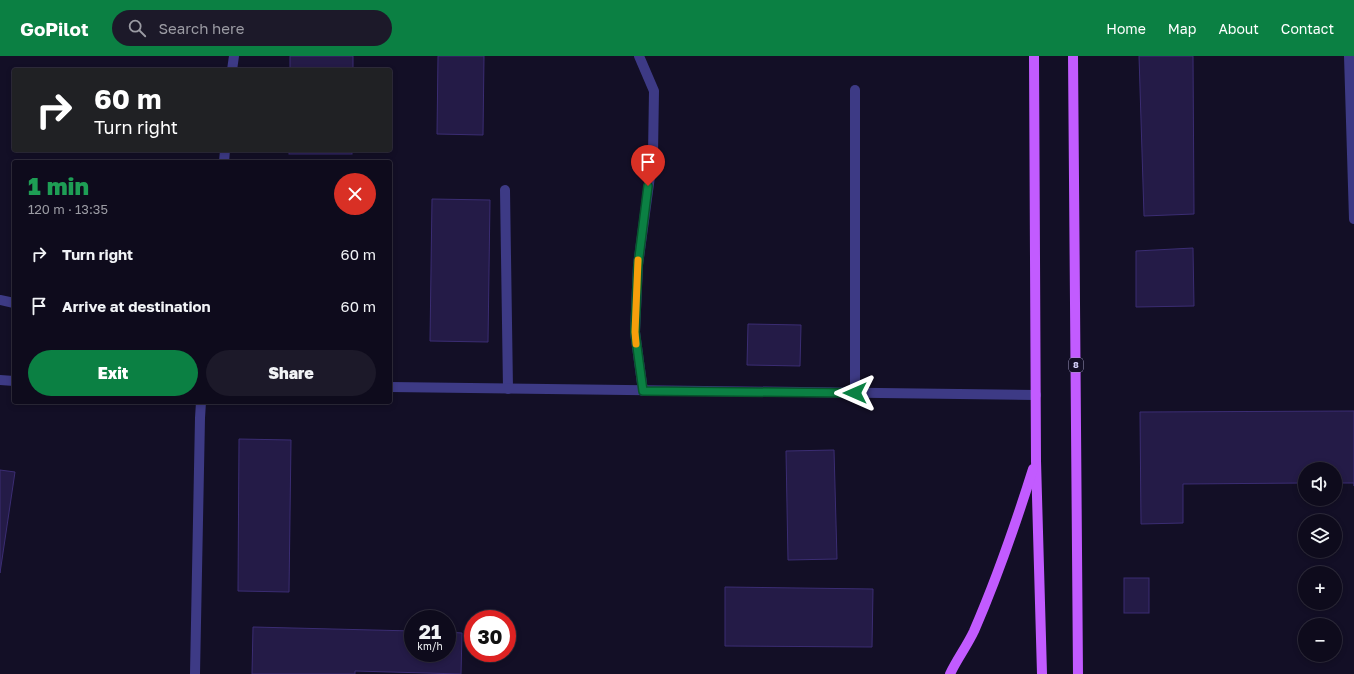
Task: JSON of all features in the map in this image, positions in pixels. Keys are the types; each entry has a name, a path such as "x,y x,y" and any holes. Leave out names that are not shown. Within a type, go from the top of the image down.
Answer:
{"main road":[{"path":"1034,56 1036,461 1042,674"},
{"name":"8","path":"1073,56 1078,674"},
{"path":"950,674 973,632 1017,519 1036,461"}],"street":[{"path":"232,68 234,56"},
{"path":"639,56 654,91 653,154 638,265 635,332 643,391"},
{"path":"1348,56 1354,219"},
{"path":"855,90 855,393"},
{"path":"505,190 508,389"},
{"path":"0,300 12,303"},
{"path":"0,380 12,381"},
{"path":"392,387 1036,395"},
{"path":"195,674 201,404"}],"building":[{"path":"290,56 353,56 353,68 290,68"},
{"path":"438,56 484,56 483,135 437,134"},
{"path":"1139,56 1193,56 1194,214 1144,216"},
{"path":"289,152 352,152 352,154 289,154"},
{"path":"432,199 490,200 488,342 430,341"},
{"path":"1193,248 1194,306 1136,307 1136,251"},
{"path":"748,324 801,325 800,366 747,365"},
{"path":"1354,411 1354,483 1342,483 1342,462 1298,462 1298,483 1183,484 1183,523 1141,524 1140,412"},
{"path":"239,439 291,440 289,592 238,591"},
{"path":"834,450 837,559 788,560 786,451"},
{"path":"0,470 15,472 0,573"},
{"path":"1124,578 1149,578 1149,613 1124,613"},
{"path":"725,587 873,589 872,647 725,646"},
{"path":"253,627 404,631 404,662 456,662 456,633 462,633 461,674 355,671 355,674 252,674"}],"slow traffic":[{"path":"636,344 635,332 638,260"}],"route":[{"path":"648,186 638,265 635,332 643,391 855,393"}]}
